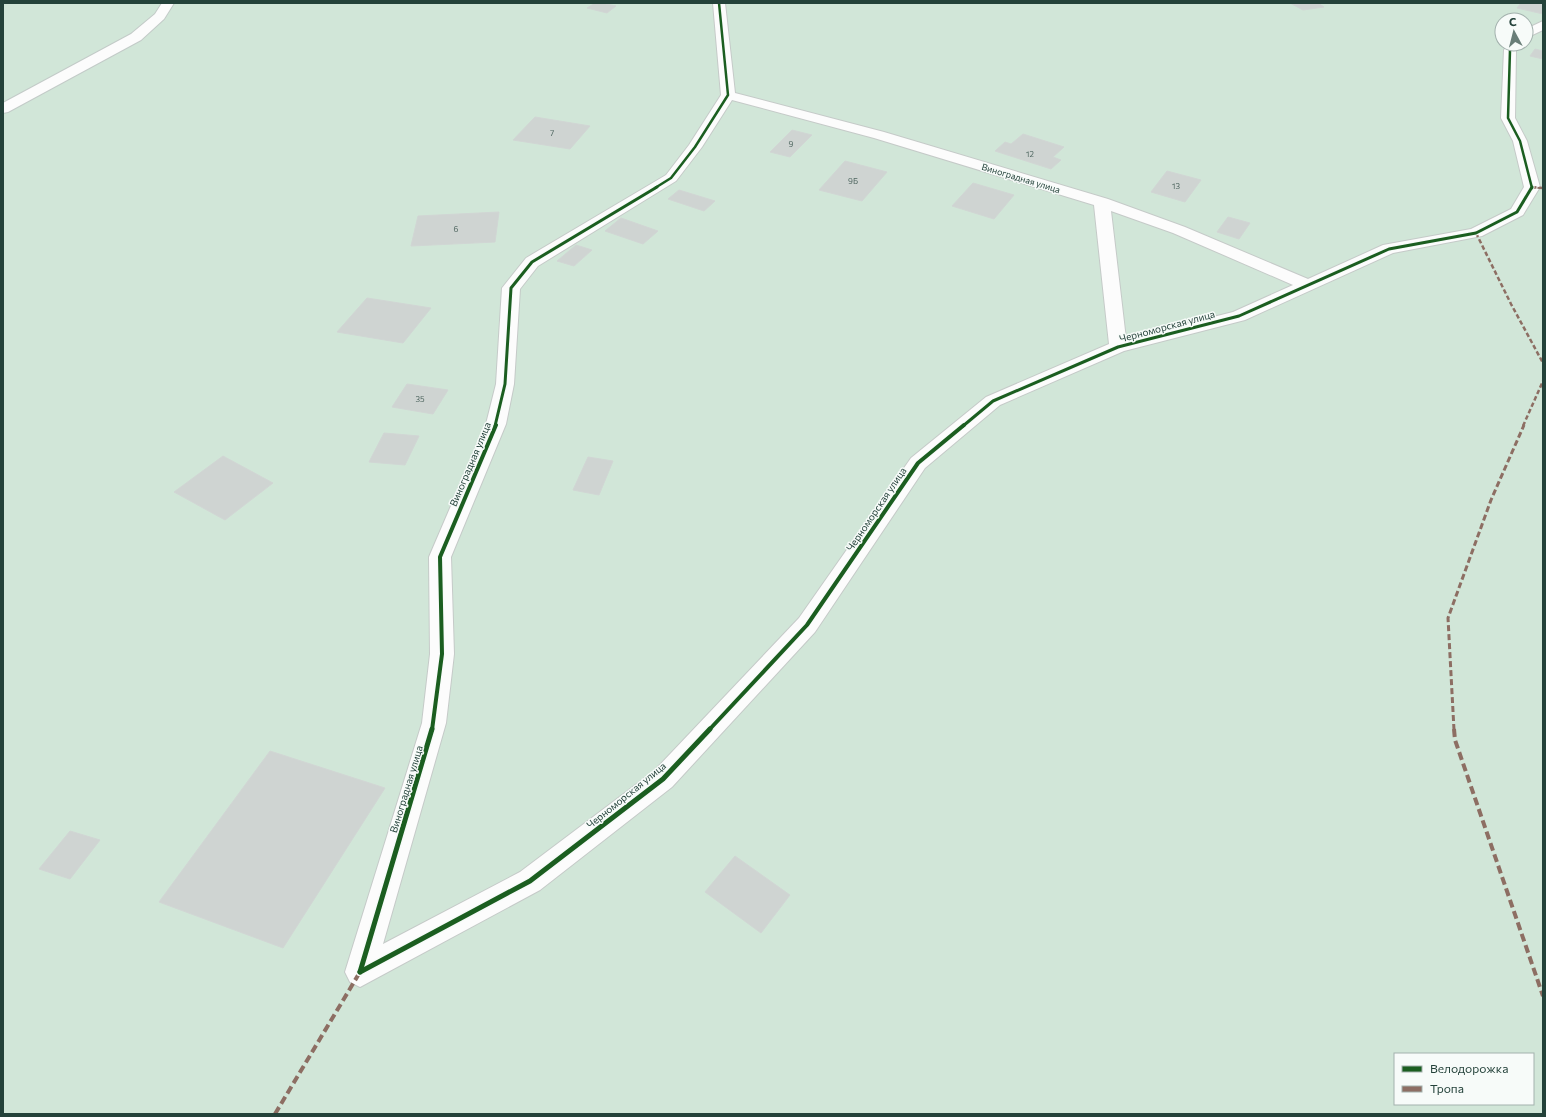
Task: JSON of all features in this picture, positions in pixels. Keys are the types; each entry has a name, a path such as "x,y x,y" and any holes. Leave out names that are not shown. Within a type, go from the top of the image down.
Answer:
{"street":[{"path":"3,110 136,37 160,16 168,3"},
{"path":"719,3 728,95"},
{"path":"1534,30 1543,25"},
{"name":"Черноморская улица","path":"360,972 530,881 663,779 807,625 918,463 993,402 1118,347 1239,316 1389,249 1476,233 1517,212 1532,187 1520,141 1508,118 1510,52"},
{"name":"Виноградная улица","path":"360,972 434,723 442,654 440,558 496,424 505,384 511,288 532,262 671,178 695,147 728,95 879,135 1102,202 1179,230 1307,285"},
{"path":"1102,202 1118,347"}],"green space":[{"path":"3,3 1543,3 1543,1114 3,1114"}],"building":[{"path":"595,3 616,6 607,13 587,8"},
{"path":"1290,3 1318,3 1324,7 1303,10"},
{"path":"1521,3 1543,3 1543,14 1517,8"},
{"path":"1535,49 1543,51 1543,59 1530,56"},
{"path":"535,117 590,126 570,149 513,140"},
{"path":"792,130 812,135 790,157 770,152"},
{"path":"1023,134 1064,147 1053,157 1061,160 1051,169 995,151 1005,142 1011,144"},
{"path":"845,161 887,172 862,201 819,190"},
{"path":"1167,171 1201,180 1185,202 1151,192"},
{"path":"973,183 1014,195 994,219 952,206"},
{"path":"679,190 715,201 704,211 668,199"},
{"path":"499,212 495,242 411,246 418,216"},
{"path":"1228,217 1250,223 1239,239 1217,232"},
{"path":"621,218 658,231 643,244 605,231"},
{"path":"576,245 592,250 574,266 557,261"},
{"path":"367,298 431,308 403,343 337,332"},
{"path":"407,384 448,390 433,414 392,407"},
{"path":"384,433 419,436 405,465 369,462"},
{"path":"223,456 273,483 225,520 174,492"},
{"path":"588,457 613,461 599,495 573,490"},
{"path":"270,751 385,788 283,948 159,902"},
{"path":"70,831 100,840 70,879 39,869"},
{"path":"735,856 790,895 761,933 705,892"}],"marked path":[{"path":"1532,187 1543,188"},
{"path":"1476,233 1511,304 1543,363"},
{"path":"1543,381 1491,500 1448,618 1455,740 1543,996"},
{"path":"275,1114 360,972"}],"cycle path":[{"path":"360,972 434,723 442,654 440,557 496,424 505,384 511,288 532,262 671,178 695,147 728,95 719,3"},
{"path":"360,972 530,881 663,779 807,625 918,463 993,401 1118,347 1239,316 1389,249 1476,233 1517,212 1532,187 1520,141 1508,118 1510,52"}]}
